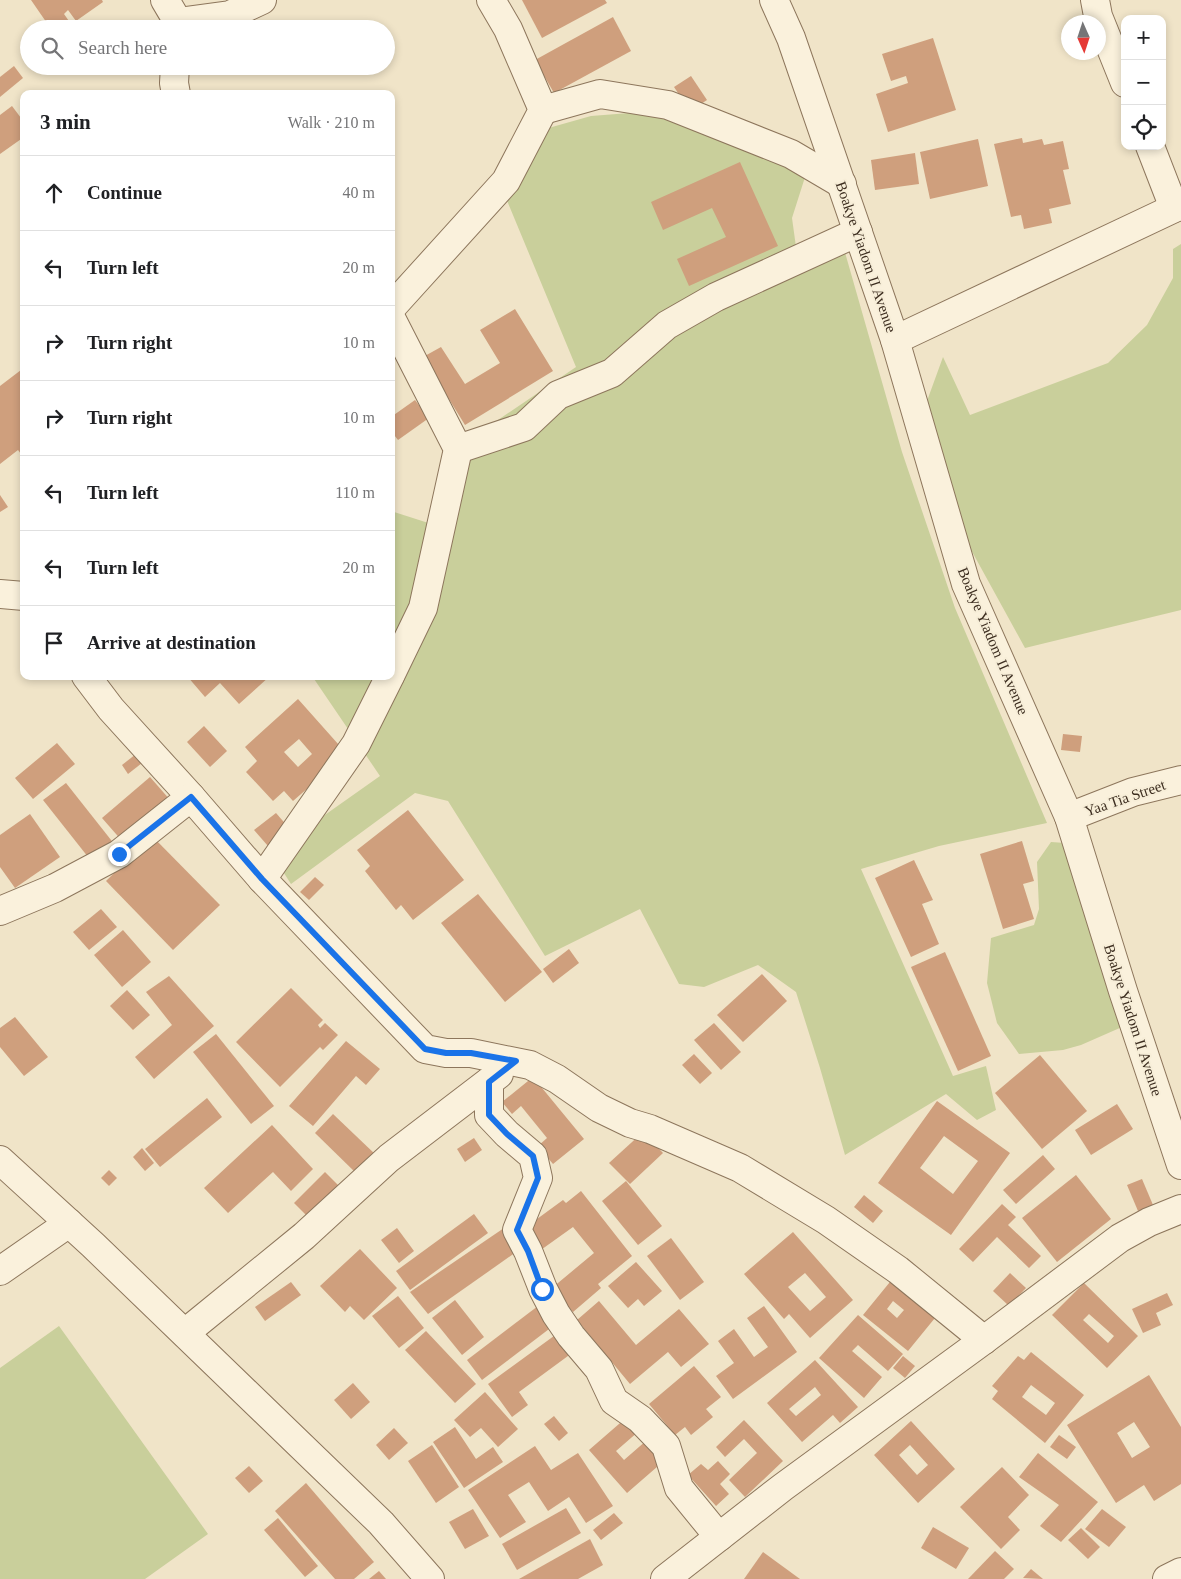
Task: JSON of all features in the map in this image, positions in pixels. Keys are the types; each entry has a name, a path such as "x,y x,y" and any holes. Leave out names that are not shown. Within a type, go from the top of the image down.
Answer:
{"street":[{"path":"173,17 230,15 262,0"},
{"path":"491,0 508,29 543,110"},
{"name":"Boakye Yiadom II Avenue","path":"774,0 791,38 895,340 966,584 1069,817 1123,992 1181,1165"},
{"path":"1095,0 1098,16 1121,73"},
{"path":"174,75 175,90"},
{"path":"395,304 506,181 543,110 600,94 668,105 791,154 842,184"},
{"path":"895,340 1178,206 1152,150"},
{"path":"458,449 524,427 558,394 612,372 667,325 716,297 858,232"},
{"path":"395,326 458,449 423,608 395,667"},
{"path":"0,594 20,596"},
{"path":"89,680 111,709 262,879 425,1049 446,1053 471,1053 530,1065 557,1079 598,1108 740,1168 826,1220 898,1270 984,1340"},
{"path":"262,879 356,744 388,680"},
{"name":"Yaa Tia Street","path":"1069,817 1133,792 1181,780"},
{"path":"0,911 55,888 119,854 191,797"},
{"path":"185,1333 304,1236 389,1158 516,1061"},
{"path":"489,1082 489,1115 507,1134 533,1156 538,1178 517,1230 528,1251 542,1289 571,1336 599,1369 614,1401 640,1419 666,1446 680,1488 719,1537"},
{"path":"0,1160 185,1333 382,1523 430,1579"},
{"path":"665,1579 783,1488 1120,1238 1149,1222 1181,1209"},
{"path":"0,1272 69,1223"},
{"path":"1167,1579 1181,1572"}],"green space":[{"path":"655,111 806,174 792,218 796,247 844,249 902,452 955,608 1047,823 939,846 861,869 953,1076 986,1066 996,1110 977,1120 946,1094 845,1155 796,992 758,965 704,987 679,984 640,909 545,956 448,801 415,793 291,884 271,853 380,776 315,680 395,680 395,512 444,528 467,441 576,367 496,174 545,129 591,116"},
{"path":"1181,244 1181,610 1025,648 964,537 927,401 943,357 970,415 1108,363 1147,325 1173,278 1173,249"},
{"path":"1051,842 1065,843 1122,1027 1081,1045 1063,1050 1019,1054 997,1023 987,983 991,938 1034,925 1039,909 1037,862"},
{"path":"59,1326 208,1534 145,1579 0,1579 0,1368"}],"building":[{"path":"31,0 102,0 103,2 77,20 75,20 68,10 64,14 68,20 45,20"},
{"path":"522,0 605,0 607,3 542,38"},
{"path":"613,17 631,51 554,93 535,60"},
{"path":"933,38 956,110 888,132 876,94 908,83 906,76 891,81 882,54"},
{"path":"14,66 23,78 0,97 0,77"},
{"path":"691,76 707,100 690,111 674,87"},
{"path":"12,106 20,117 20,140 0,154 0,115"},
{"path":"1022,138 1023,143 1042,139 1044,145 1063,141 1069,169 1063,170 1071,204 1049,209 1052,223 1024,229 1021,215 1011,217 994,144"},
{"path":"978,139 988,186 930,199 920,152"},
{"path":"915,153 919,184 875,190 871,160"},
{"path":"740,162 778,246 689,286 677,259 726,237 712,208 663,230 651,202"},
{"path":"515,309 553,371 465,425 423,357 441,347 465,384 500,363 480,330"},
{"path":"20,371 20,453 18,450 0,464 0,386"},
{"path":"415,400 429,418 398,440 395,436 395,414"},
{"path":"0,495 8,507 0,512"},
{"path":"190,680 266,680 239,704 220,683 205,697"},
{"path":"298,699 347,754 293,801 284,791 273,801 246,772 257,761 245,747","holes":["299,739 312,754 298,767 284,752"]},
{"path":"204,726 227,751 210,767 187,742"},
{"path":"1063,734 1082,736 1080,752 1061,750"},
{"path":"57,743 75,764 33,799 15,778"},
{"path":"136,754 142,763 128,774 122,765"},
{"path":"150,777 171,801 123,842 102,818"},
{"path":"66,783 115,845 92,862 43,800"},
{"path":"408,810 464,880 413,920 401,905 396,910 365,871 370,866 357,850"},
{"path":"276,813 289,828 268,846 254,830"},
{"path":"30,814 60,857 15,888 0,867 0,835"},
{"path":"152,836 220,905 173,950 106,881"},
{"path":"1022,841 1034,881 1023,884 1034,919 1003,929 980,854"},
{"path":"914,860 933,900 922,904 939,944 911,957 875,878"},
{"path":"315,877 324,885 309,900 300,892"},
{"path":"478,894 542,972 505,1002 441,923"},
{"path":"101,909 117,927 89,950 73,932"},
{"path":"123,930 151,962 122,987 94,955"},
{"path":"569,949 579,963 553,983 543,969"},
{"path":"945,952 991,1056 958,1071 911,967"},
{"path":"762,974 787,1001 743,1042 717,1015"},
{"path":"169,976 214,1026 154,1079 135,1057 172,1025 146,992"},
{"path":"291,988 323,1020 318,1025 320,1028 325,1023 338,1035 323,1050 320,1047 280,1087 236,1042"},
{"path":"127,990 150,1015 133,1030 110,1006"},
{"path":"15,1017 48,1057 24,1076 0,1047 0,1028"},
{"path":"714,1023 741,1052 721,1070 694,1040"},
{"path":"216,1034 274,1106 251,1124 193,1052"},
{"path":"346,1041 380,1069 366,1085 356,1076 313,1126 289,1106"},
{"path":"694,1054 712,1073 700,1084 682,1065"},
{"path":"1040,1055 1087,1111 1042,1149 995,1093"},
{"path":"533,1077 584,1139 553,1164 538,1146 547,1138 521,1106 512,1114 502,1102"},
{"path":"207,1098 222,1117 160,1167 145,1149"},
{"path":"937,1101 1010,1153 951,1235 878,1183","holes":["944,1136 978,1161 953,1194 920,1168"]},
{"path":"1117,1104 1133,1129 1091,1155 1075,1130"},
{"path":"333,1114 377,1156 358,1175 315,1133"},
{"path":"272,1125 313,1169 291,1191 273,1172 228,1213 204,1188"},
{"path":"643,1132 663,1153 630,1184 609,1163"},
{"path":"474,1138 482,1150 465,1162 457,1149"},
{"path":"142,1148 154,1163 145,1171 133,1157"},
{"path":"1043,1155 1055,1169 1016,1204 1003,1190"},
{"path":"109,1170 117,1178 109,1186 101,1178"},
{"path":"325,1172 343,1190 312,1221 294,1203"},
{"path":"1076,1175 1111,1219 1057,1262 1022,1218"},
{"path":"1142,1179 1153,1205 1138,1211 1127,1185"},
{"path":"626,1181 662,1226 638,1245 602,1201"},
{"path":"581,1191 632,1256 598,1284 601,1288 573,1312 552,1288 594,1253 573,1227 538,1252 522,1230 563,1200 566,1203"},
{"path":"864,1195 883,1211 873,1223 854,1207"},
{"path":"1002,1204 1016,1217 1008,1225 1041,1256 1029,1268 997,1237 973,1262 959,1249"},
{"path":"474,1214 488,1233 410,1290 396,1271"},
{"path":"397,1228 414,1251 399,1263 381,1240"},
{"path":"504,1228 519,1250 428,1314 410,1292"},
{"path":"793,1232 853,1300 810,1338 789,1314 784,1319 744,1274","holes":["805,1273 826,1297 810,1311 788,1287"]},
{"path":"671,1238 704,1282 680,1300 647,1256"},
{"path":"360,1249 397,1288 364,1320 350,1306 345,1312 320,1286"},
{"path":"636,1262 662,1291 644,1306 638,1299 628,1308 608,1286"},
{"path":"1010,1273 1026,1288 1009,1306 993,1291"},
{"path":"894,1277 939,1313 908,1351 863,1315","holes":["893,1301 904,1310 897,1318 887,1309"]},
{"path":"291,1282 301,1295 265,1321 255,1307"},
{"path":"1084,1283 1138,1336 1107,1368 1052,1315","holes":["1089,1314 1114,1336 1108,1343 1083,1320"]},
{"path":"1167,1293 1173,1305 1156,1313 1161,1325 1143,1333 1132,1309"},
{"path":"398,1296 424,1328 399,1348 372,1316"},
{"path":"455,1300 484,1337 462,1355 432,1318"},
{"path":"599,1301 636,1345 679,1309 709,1344 681,1367 668,1352 630,1384 577,1320"},
{"path":"538,1306 553,1326 482,1380 467,1360"},
{"path":"764,1306 797,1352 733,1399 716,1376 734,1363 718,1341 734,1329 754,1357 768,1347 747,1318"},
{"path":"858,1315 903,1354 888,1371 858,1345 852,1351 882,1377 864,1398 819,1358"},
{"path":"426,1331 476,1384 455,1403 405,1350"},
{"path":"558,1333 572,1353 519,1392 528,1405 512,1417 488,1384"},
{"path":"1031,1352 1084,1395 1045,1443 992,1399 998,1391 992,1386 1018,1356 1024,1360","holes":["1031,1385 1055,1403 1046,1415 1022,1397"]},
{"path":"903,1356 915,1366 905,1378 893,1368"},
{"path":"815,1360 858,1407 840,1423 833,1415 802,1442 767,1403","holes":["815,1387 821,1395 796,1416 789,1409"]},
{"path":"694,1366 721,1397 706,1409 713,1417 691,1435 685,1427 675,1435 649,1404"},
{"path":"1149,1375 1181,1427 1181,1484 1154,1501 1144,1485 1116,1503 1067,1425","holes":["1134,1422 1150,1447 1132,1458 1117,1433"]},
{"path":"353,1383 370,1402 351,1419 334,1400"},
{"path":"485,1392 518,1429 498,1447 481,1428 470,1437 454,1420"},
{"path":"554,1416 568,1433 559,1441 544,1424"},
{"path":"627,1417 639,1431 616,1451 624,1460 647,1440 665,1460 627,1493 589,1450"},
{"path":"744,1420 783,1461 745,1497 729,1480 757,1453 744,1439 725,1457 716,1447"},
{"path":"911,1421 955,1469 918,1503 874,1455","holes":["910,1445 928,1465 917,1475 899,1455"]},
{"path":"455,1427 476,1459 493,1447 503,1462 464,1488 433,1442"},
{"path":"394,1428 408,1443 389,1460 376,1445"},
{"path":"1059,1435 1076,1447 1067,1459 1050,1447"},
{"path":"432,1445 459,1487 436,1503 408,1461"},
{"path":"535,1446 551,1470 578,1453 613,1506 586,1523 569,1497 548,1511 529,1482 508,1495 526,1522 500,1538 468,1490"},
{"path":"1038,1453 1098,1502 1061,1542 1040,1526 1059,1505 1019,1477"},
{"path":"718,1461 730,1474 720,1484 729,1494 716,1506 688,1475 701,1464 708,1470"},
{"path":"249,1466 263,1481 249,1493 235,1478"},
{"path":"1002,1467 1029,1495 1008,1517 1020,1530 1001,1549 960,1507"},
{"path":"306,1483 374,1562 354,1579 335,1579 275,1511"},
{"path":"566,1508 581,1533 517,1570 502,1544"},
{"path":"473,1509 489,1536 465,1549 449,1522"},
{"path":"1102,1509 1126,1527 1109,1547 1085,1529"},
{"path":"614,1513 623,1523 601,1540 593,1530"},
{"path":"278,1518 318,1566 305,1577 264,1530"},
{"path":"933,1527 969,1548 956,1569 921,1548"},
{"path":"1081,1528 1100,1547 1088,1559 1068,1540"},
{"path":"590,1539 603,1565 578,1579 519,1579"},
{"path":"995,1551 1014,1569 1004,1579 968,1579"},
{"path":"763,1552 800,1579 744,1579"},
{"path":"1031,1569 1043,1579 1023,1578"},
{"path":"379,1571 386,1579 369,1579"}],"route":[{"path":"119,854 191,797 262,879 425,1049 446,1053 471,1053 516,1061 489,1082 489,1115 507,1134 533,1156 538,1178 517,1230 528,1251 542,1289"}]}
